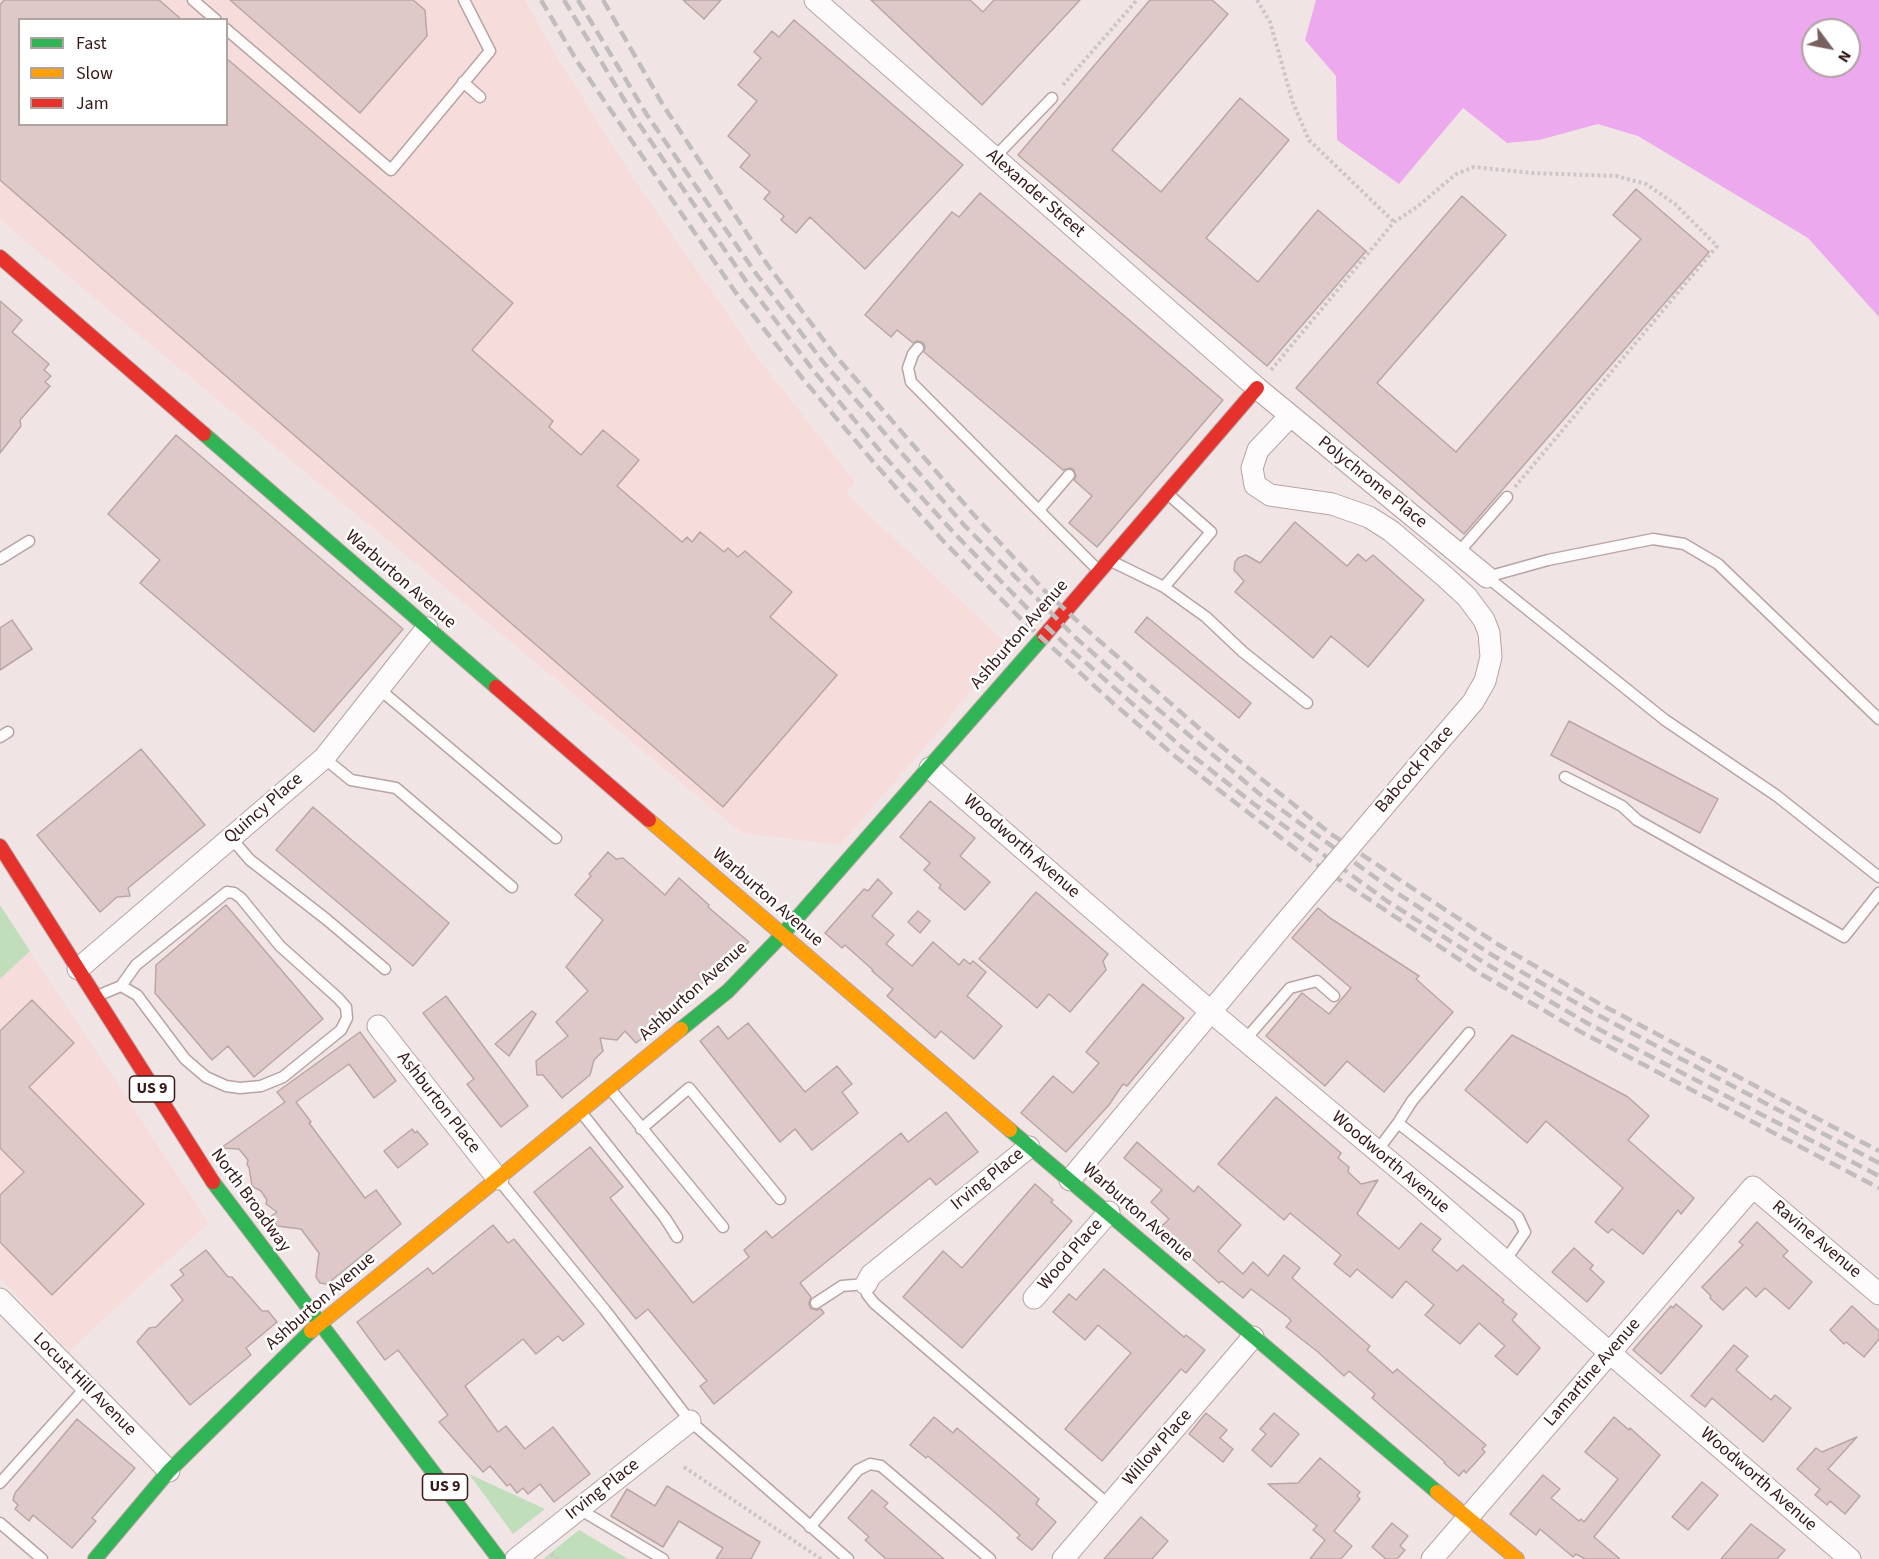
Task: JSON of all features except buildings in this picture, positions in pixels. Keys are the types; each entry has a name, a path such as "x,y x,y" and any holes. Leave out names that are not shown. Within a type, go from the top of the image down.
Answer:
{"street":[{"name":"Alexander Street","path":"815,0 994,158 1263,380"},
{"name":"Warburton Avenue","path":"0,257 1029,1147 1517,1559"},
{"name":"Polychrome Place","path":"1263,380 1290,416 1487,577"},
{"name":"Ashburton Avenue","path":"95,1559 169,1471 320,1322 728,991 782,935 930,768 1263,380"},
{"name":"Babcock Place","path":"1070,1180 1210,1011 1473,702 1485,681 1491,657 1489,633 1484,620 1467,597 1390,531 1369,517 1332,504 1270,495 1255,485 1252,468 1258,450 1290,416"},
{"path":"1390,531 1406,511"},
{"name":"Quincy Place","path":"78,969 324,758 427,628"},
{"name":"Woodworth Avenue","path":"930,768 1850,1559"},
{"name":"North Broadway","path":"0,846 204,1171 499,1559"},
{"name":"Ashburton Place","path":"378,1026 498,1179"},
{"name":"Irving Place","path":"866,1284 871,1275 1029,1147"},
{"name":"Ravine Avenue","path":"1753,1187 1879,1294"},
{"name":"Lamartine Avenue","path":"1432,1559 1753,1187"},
{"name":"Wood Place","path":"1034,1298 1108,1212"},
{"name":"Locust Hill Avenue","path":"0,1299 169,1471"},
{"name":"Willow Place","path":"1063,1559 1253,1337"},
{"name":"Irving Place","path":"516,1559 690,1421"}],"lane":[{"path":"193,0 214,18"},
{"path":"228,31 391,170 490,51 464,0"},
{"path":"463,82 480,97"},
{"path":"994,158 1052,98"},
{"path":"918,348 912,354 908,368 911,382 1100,571"},
{"path":"1039,510 1068,475"},
{"path":"1164,586 1211,532 1167,493"},
{"path":"1458,553 1507,497"},
{"path":"1487,577 1548,560 1653,539 1684,544 1718,564 1879,719"},
{"path":"0,559 29,541"},
{"path":"1109,560 1164,586 1206,617 1243,652 1308,703"},
{"path":"1487,577 1665,720 1777,796 1879,877"},
{"path":"378,688 556,838"},
{"path":"324,758 351,780 396,788 512,887"},
{"path":"1565,777 1622,806 1637,820 1844,937 1879,893"},
{"path":"231,838 250,860 386,969"},
{"path":"94,997 121,986 136,965 227,892 234,893 241,898 280,946 338,998 346,1007 347,1018 341,1030 283,1077 261,1086 240,1088 226,1086 206,1077 185,1059 136,995 121,986"},
{"path":"1245,1040 1290,988 1317,981 1334,996"},
{"path":"1377,1151 1412,1101 1469,1033"},
{"path":"610,1088 641,1129 723,1227"},
{"path":"641,1129 689,1088 780,1199"},
{"path":"581,1112 665,1218 677,1237"},
{"path":"1398,1123 1518,1217 1525,1232 1505,1261"},
{"path":"498,1179 605,1310 690,1421 848,1559"},
{"path":"816,1303 842,1286 866,1284 867,1294 874,1302 1109,1505"},
{"path":"0,1483 86,1387"},
{"path":"810,1527 858,1470 870,1464 881,1467 990,1559"},
{"path":"579,1509 663,1559"},
{"path":"0,1523 42,1559"}],"path":[{"path":"1063,85 1137,0"},
{"path":"1257,0 1270,22 1293,103 1309,140 1394,222"},
{"path":"1263,380 1394,222 1417,207 1456,174 1474,167 1532,173 1616,176 1646,184 1675,204 1717,246 1507,497"},
{"path":"684,1467 821,1559"}],"shaded area":[{"path":"0,0 525,0 555,54 633,178 755,354 855,482 846,493 1006,643 944,725 840,845 742,833 0,220"},
{"path":"1316,0 1879,0 1879,317 1808,238 1638,136 1598,124 1539,140 1507,143 1463,108 1399,184 1337,140 1336,76 1305,40"},
{"path":"30,951 209,1223 69,1351 0,1278 0,979"}],"green space":[{"path":"0,905 30,951 0,979"},
{"path":"469,1474 545,1509 513,1534"},
{"path":"579,1530 628,1559 543,1559"}],"railway":[{"path":"541,0 577,61 736,293 803,379 945,543 1021,619 1113,703 1176,757 1310,860 1481,974 1581,1032 1879,1188"},
{"path":"564,0 637,121 748,284 813,370 885,457 954,533 1069,648 1184,749 1254,804 1387,901 1488,965 1587,1023 1879,1176"},
{"path":"578,0 647,115 757,275 824,363 964,525 1076,638 1261,795 1394,891 1492,955 1594,1013 1879,1163"},
{"path":"603,0 663,105 767,264 834,354 974,515 1045,591 1086,629 1200,729 1269,785 1331,834 1400,880 1499,945 1600,1004 1879,1151"}],"traffic: fast":[{"path":"204,434 496,687"},
{"path":"681,1029 728,991 782,935 1044,636"},
{"path":"1010,1130 1437,1492"},
{"path":"213,1182 499,1559"},
{"path":"95,1559 169,1471 311,1331"}],"traffic: slow":[{"path":"649,820 1010,1130"},
{"path":"311,1331 681,1029"},
{"path":"1437,1492 1517,1559"}],"traffic: jam":[{"path":"0,257 204,434"},
{"path":"1044,636 1257,388"},
{"path":"496,687 649,820"},
{"path":"0,846 213,1182"}]}
